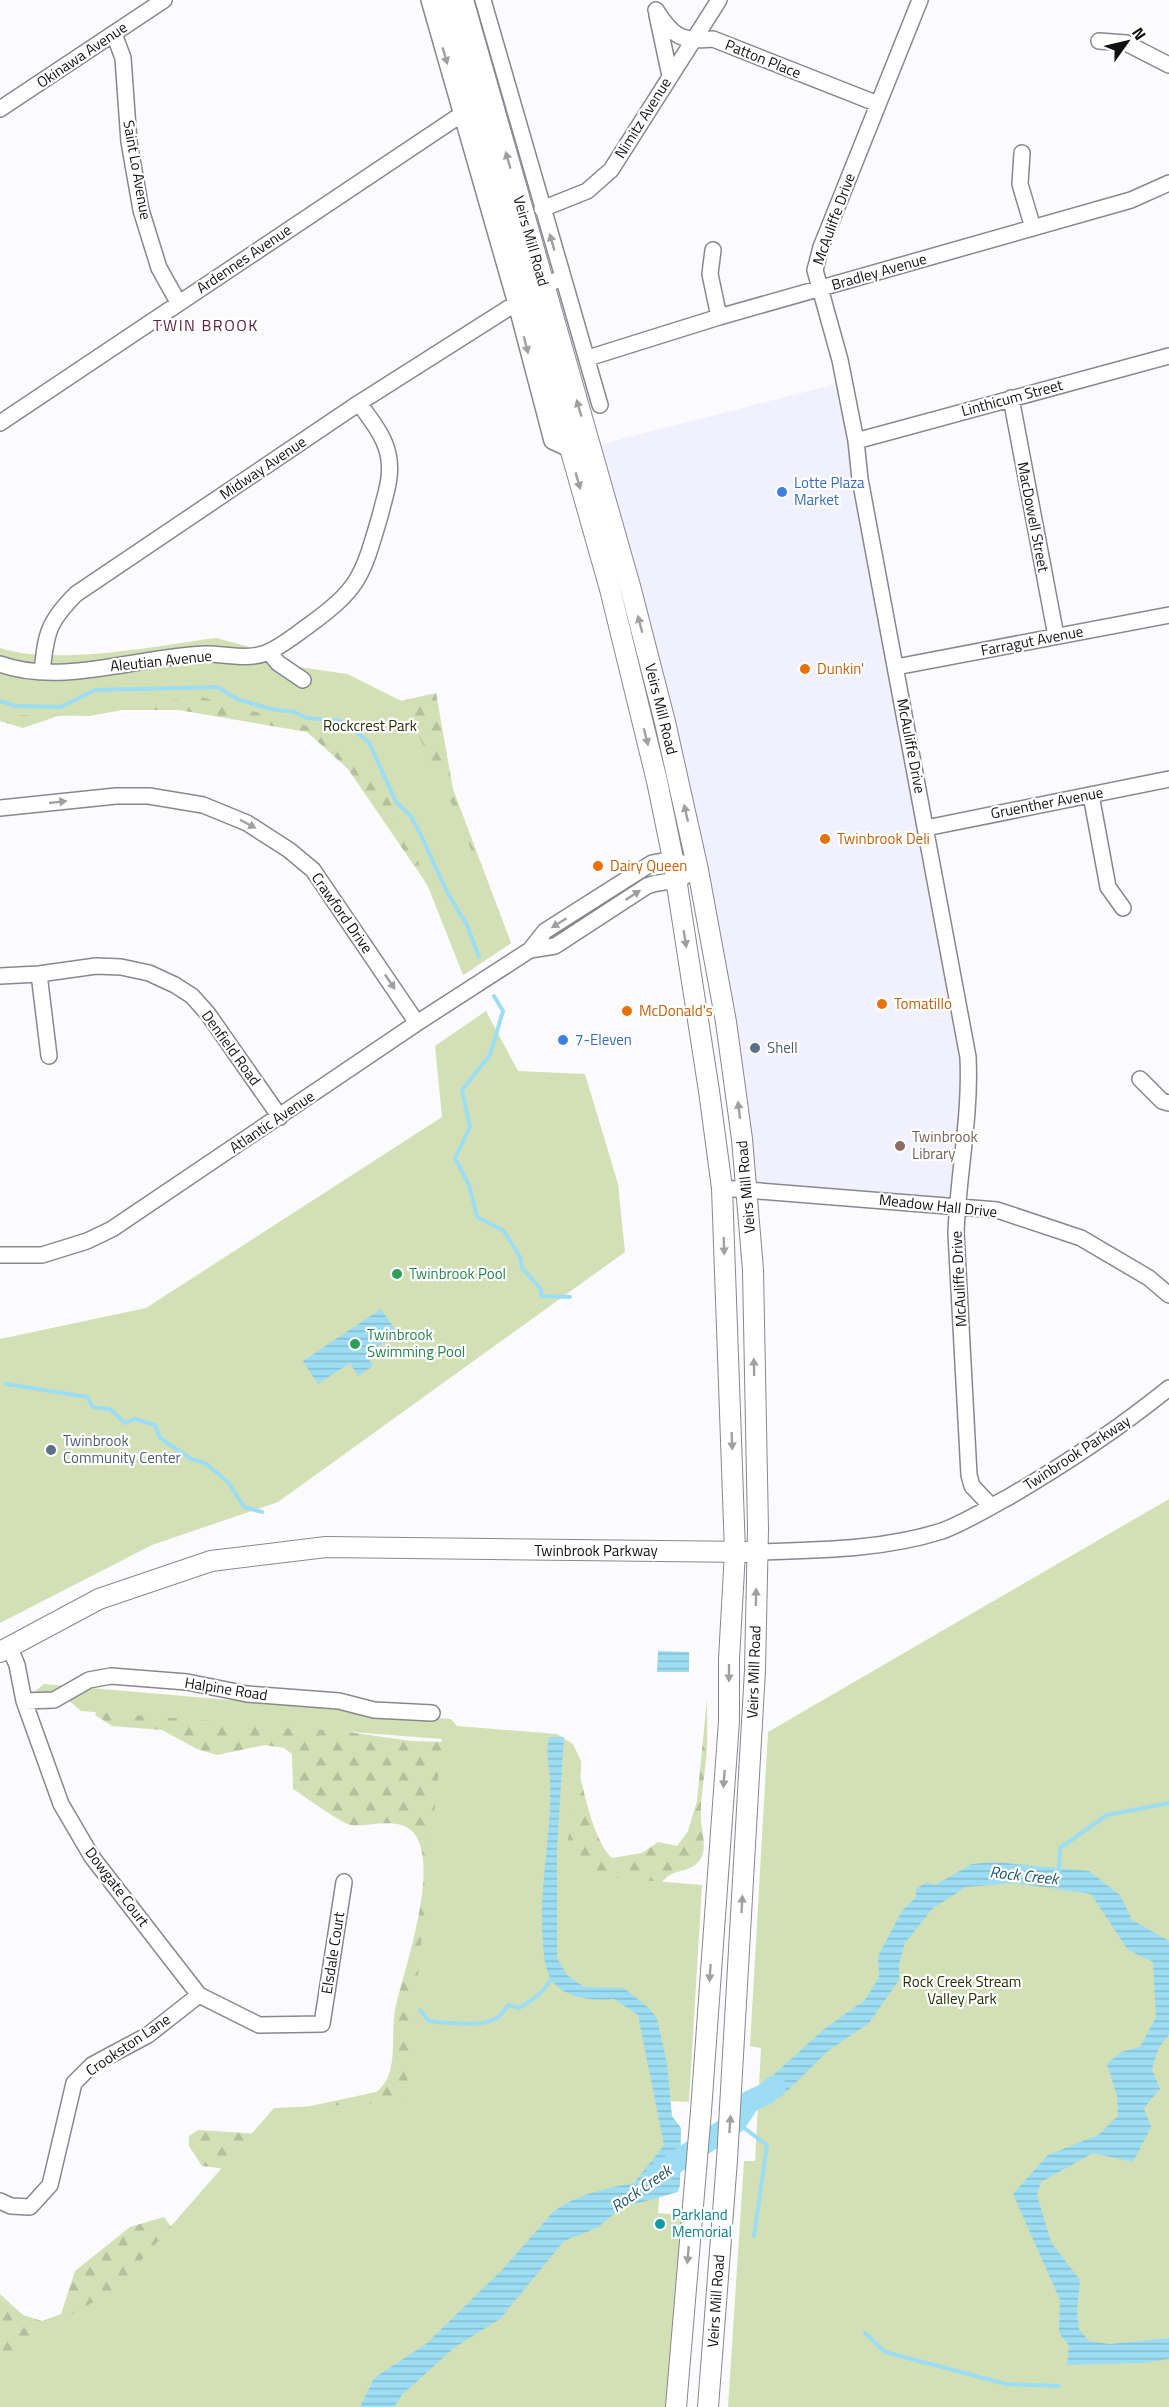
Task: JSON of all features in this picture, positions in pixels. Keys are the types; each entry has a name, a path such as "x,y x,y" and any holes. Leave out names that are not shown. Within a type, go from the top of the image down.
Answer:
{"main road":[{"name":"Veirs Mill Road","path":"442,0 467,111 521,301 569,449 610,589 657,781 673,859 722,1188 735,1552 729,1659 729,1720 701,2110 676,2407"},
{"name":"Veirs Mill Road","path":"463,0 630,586 665,722 698,870 736,1092 746,1190 753,1270 757,1552 754,1689 728,2160 708,2407"},
{"path":"610,589 630,586"},
{"name":"Twinbrook Parkway","path":"4,1649 99,1599 211,1561 276,1551 326,1547 757,1552"}],"street":[{"name":"Okinawa Avenue","path":"0,109 164,0"},
{"name":"Veirs Mill Road","path":"429,0 467,111"},
{"name":"Veirs Mill Road","path":"483,0 600,405"},
{"name":"Nimitz Avenue","path":"542,209 581,194 611,170 719,0"},
{"name":"McAuliffe Drive","path":"920,0 821,247 815,270 840,360 860,479 968,1057 970,1086 956,1233 969,1475 972,1486 991,1506"},
{"path":"655,5 674,33 692,41"},
{"path":"655,5 670,76"},
{"name":"Saint Lo Avenue","path":"114,34 123,57 129,142 141,210 159,268 178,303"},
{"name":"Patton Place","path":"692,41 714,39 878,104"},
{"path":"1099,41 1126,43 1169,65"},
{"name":"Ardennes Avenue","path":"2,417 467,111 491,102"},
{"path":"1022,153 1020,184 1033,228"},
{"name":"Bradley Avenue","path":"588,358 719,317 1131,200 1169,183"},
{"path":"713,250 710,273 719,317"},
{"path":"521,301 562,277"},
{"name":"Midway Avenue","path":"42,672 46,635 58,612 76,594 359,403 521,301"},
{"name":"Linthicum Street","path":"855,441 1169,356"},
{"name":"MacDowell Street","path":"1011,398 1056,636"},
{"name":"Aleutian Avenue","path":"0,664 42,672 206,654 247,656 269,652 337,605 356,584 365,567 389,483 388,452 381,434 359,403"},
{"name":"Farragut Avenue","path":"896,667 1169,615"},
{"path":"269,652 278,663 303,680"},
{"name":"Gruenther Avenue","path":"926,828 1169,779"},
{"path":"1091,795 1108,887 1123,908"},
{"name":"Crawford Drive","path":"0,808 116,796 149,796 203,805 247,823 289,850 313,870 417,1023"},
{"path":"673,859 698,870"},
{"name":"Atlantic Avenue","path":"0,1255 42,1255 87,1241 112,1229 417,1023 530,950 545,931 652,863 673,859"},
{"name":"Atlantic Avenue","path":"530,950 555,946 655,882 676,881 698,870"},
{"path":"594,901 592,911 594,920"},
{"name":"Denfield Road","path":"0,976 39,974 96,966 121,967 148,973 175,985 192,996 208,1014 280,1117"},
{"path":"39,974 49,1056"},
{"path":"1140,1079 1162,1101 1169,1103"},
{"name":"Meadow Hall Drive","path":"722,1188 998,1210 1081,1238 1149,1278 1169,1295"},
{"name":"Twinbrook Parkway","path":"757,1552 848,1549 942,1530 991,1506 1071,1461 1123,1425 1169,1388"},
{"name":"Dowgate Court","path":"4,1649 17,1665 24,1701 66,1813 92,1857 199,1995 259,2025 322,2024"},
{"name":"Halpine Road","path":"24,1701 54,1700 89,1680 111,1676 187,1682 247,1694 339,1701 374,1710 432,1713"},
{"name":"Elsdale Court","path":"322,2024 344,1882"},
{"name":"Crookston Lane","path":"0,2201 11,2206 30,2207 50,2184 74,2083 92,2065 148,2035 199,1995"}],"shaded area":[{"path":"844,382 968,1057 957,1206 746,1190 698,870 590,447"}],"green space":[{"name":"Rockcrest Park","path":"216,638 246,646 299,667 347,674 401,701 444,786 511,943 463,975 410,841 375,773 307,726 198,696 90,716 12,715 0,710 0,648 23,653 77,655"},
{"name":"Rockcrest Park","path":"347,674 401,701 436,693 453,789 511,943 463,975 465,953 426,883 348,769 307,732 179,710 104,710 58,716 23,728 0,721 0,680"},
{"name":"Twinbrook Pool","path":"486,1011 518,1071 585,1074 618,1184 625,1252 278,1502 152,1545 0,1623 0,1339 146,1308 442,1117 435,1046"},
{"name":"Rock Creek Stream Valley Park","path":"1169,1499 1169,2407 728,2407 744,2161 755,2161 761,2048 750,2046 768,1732"},
{"path":"44,1684 451,1719 457,1726 557,1734 573,1744 581,1761 581,1772 568,1839 572,1858 581,1875 702,1885 689,2102 666,2101 658,2213 682,2215 670,2407 0,2407 0,2357 117,2288 274,2108 405,2102 442,1739 81,1711 59,1692 29,1696"},
{"path":"707,1699 707,1752 701,1813 704,1842 702,1857 694,1866 668,1876 658,1888 666,1975 557,1847 580,1775 596,1831 612,1858 642,1853 658,1842 677,1846 688,1831 697,1801"},
{"path":"99,1705 183,1708 411,1741 452,1742 540,1915 638,2015 665,2145 647,2169 0,2407 0,2294 23,2315 42,2321 61,2314 75,2271 130,2227 164,2217 186,2248 245,2171 202,2166 189,2146 189,2136 198,2130 260,2134 278,2113 376,2092 384,2085 393,2054 395,2010 412,1946 422,1893 424,1868 421,1848 413,1832 400,1824 392,1823 351,1825 332,1815 293,1789 292,1754 284,1748 264,1745 217,1755 197,1749 162,1730 112,1726 95,1715"}],"water":[{"name":"Twinbrook Swimming Pool","path":"381,1309 398,1334 366,1354 373,1366 358,1376 350,1363 318,1384 303,1361"},
{"path":"658,1651 689,1652 689,1672 657,1672"},
{"path":"549,1737 564,1737 557,1847 557,1958 567,1975 584,1987 624,1988 650,2009 657,2019 667,2063 672,2116 681,2128 680,2185 678,2192 621,2208 597,2228 564,2241 500,2319 455,2347 402,2395 394,2407 360,2407 374,2378 426,2344 502,2270 553,2212 581,2197 634,2183 664,2145 638,2015 614,1999 598,2000 571,1995 557,1986 546,1967 543,1949 542,1903 550,1802 547,1749"},
{"path":"996,1862 1089,1871 1120,1895 1132,1920 1169,1941 1169,2035 1159,2047 1152,2069 1160,2089 1144,2108 1151,2127 1133,2162 1093,2153 1041,2182 1037,2195 1051,2242 1080,2280 1077,2311 1079,2329 1089,2341 1110,2344 1169,2338 1169,2359 1144,2363 1067,2365 1069,2346 1059,2333 1060,2300 1013,2194 1048,2155 1098,2135 1118,2116 1117,2096 1107,2064 1121,2052 1140,2047 1156,2017 1153,1962 1128,1950 1091,1894 1015,1883 966,1887 933,1908 905,1943 899,1964 899,1980 869,2023 828,2051 783,2095 752,2113 750,2092 769,2079 823,2030 865,2000 879,1977 878,1956 902,1911 916,1897 916,1889 927,1882 935,1885 972,1864"}],"waterway":[{"path":"0,701 16,706 61,707 95,690 218,687 237,699 271,709 294,712 307,718 341,721 369,742 396,802 410,815 420,833 447,892 467,925 479,957"},
{"path":"494,996 503,1011 490,1055 462,1090 470,1127 455,1158 469,1185 477,1217 504,1231 520,1257 522,1268 541,1289 541,1296 570,1297"},
{"path":"6,1384 87,1397 93,1407 110,1409 125,1423 135,1419 155,1425 160,1438 191,1459 205,1463 228,1482 244,1507 262,1512"},
{"path":"1059,1871 1060,1848 1107,1815 1169,1803"},
{"path":"420,2010 429,2021 481,2023 499,2017 508,2005 519,2008 529,2002 551,1979"},
{"name":"Rock Creek","path":"657,2175 736,2122 750,2101 766,2094 775,2086"},
{"path":"736,2122 767,2145 754,2236"},
{"path":"865,2333 885,2352 1006,2384 1059,2386"}],"place":[{"name":"Lotte Plaza Market","path":"782,492"},
{"name":"Dunkin'","path":"805,669"},
{"name":"Twinbrook Deli","path":"825,839"},
{"name":"Dairy Queen","path":"598,866"},
{"name":"Tomatillo","path":"882,1004"},
{"name":"McDonald's","path":"627,1011"},
{"name":"7-Eleven","path":"563,1040"},
{"name":"Shell","path":"755,1048"},
{"name":"Twinbrook Library","path":"900,1146"},
{"name":"Twinbrook Pool","path":"397,1274"},
{"name":"Twinbrook Swimming Pool","path":"355,1344"},
{"name":"Twinbrook Community Center","path":"51,1450"},
{"name":"Parkland Memorial","path":"660,2224"}],"district":[{"name":"TWIN BROOK","path":"206,325"}]}
